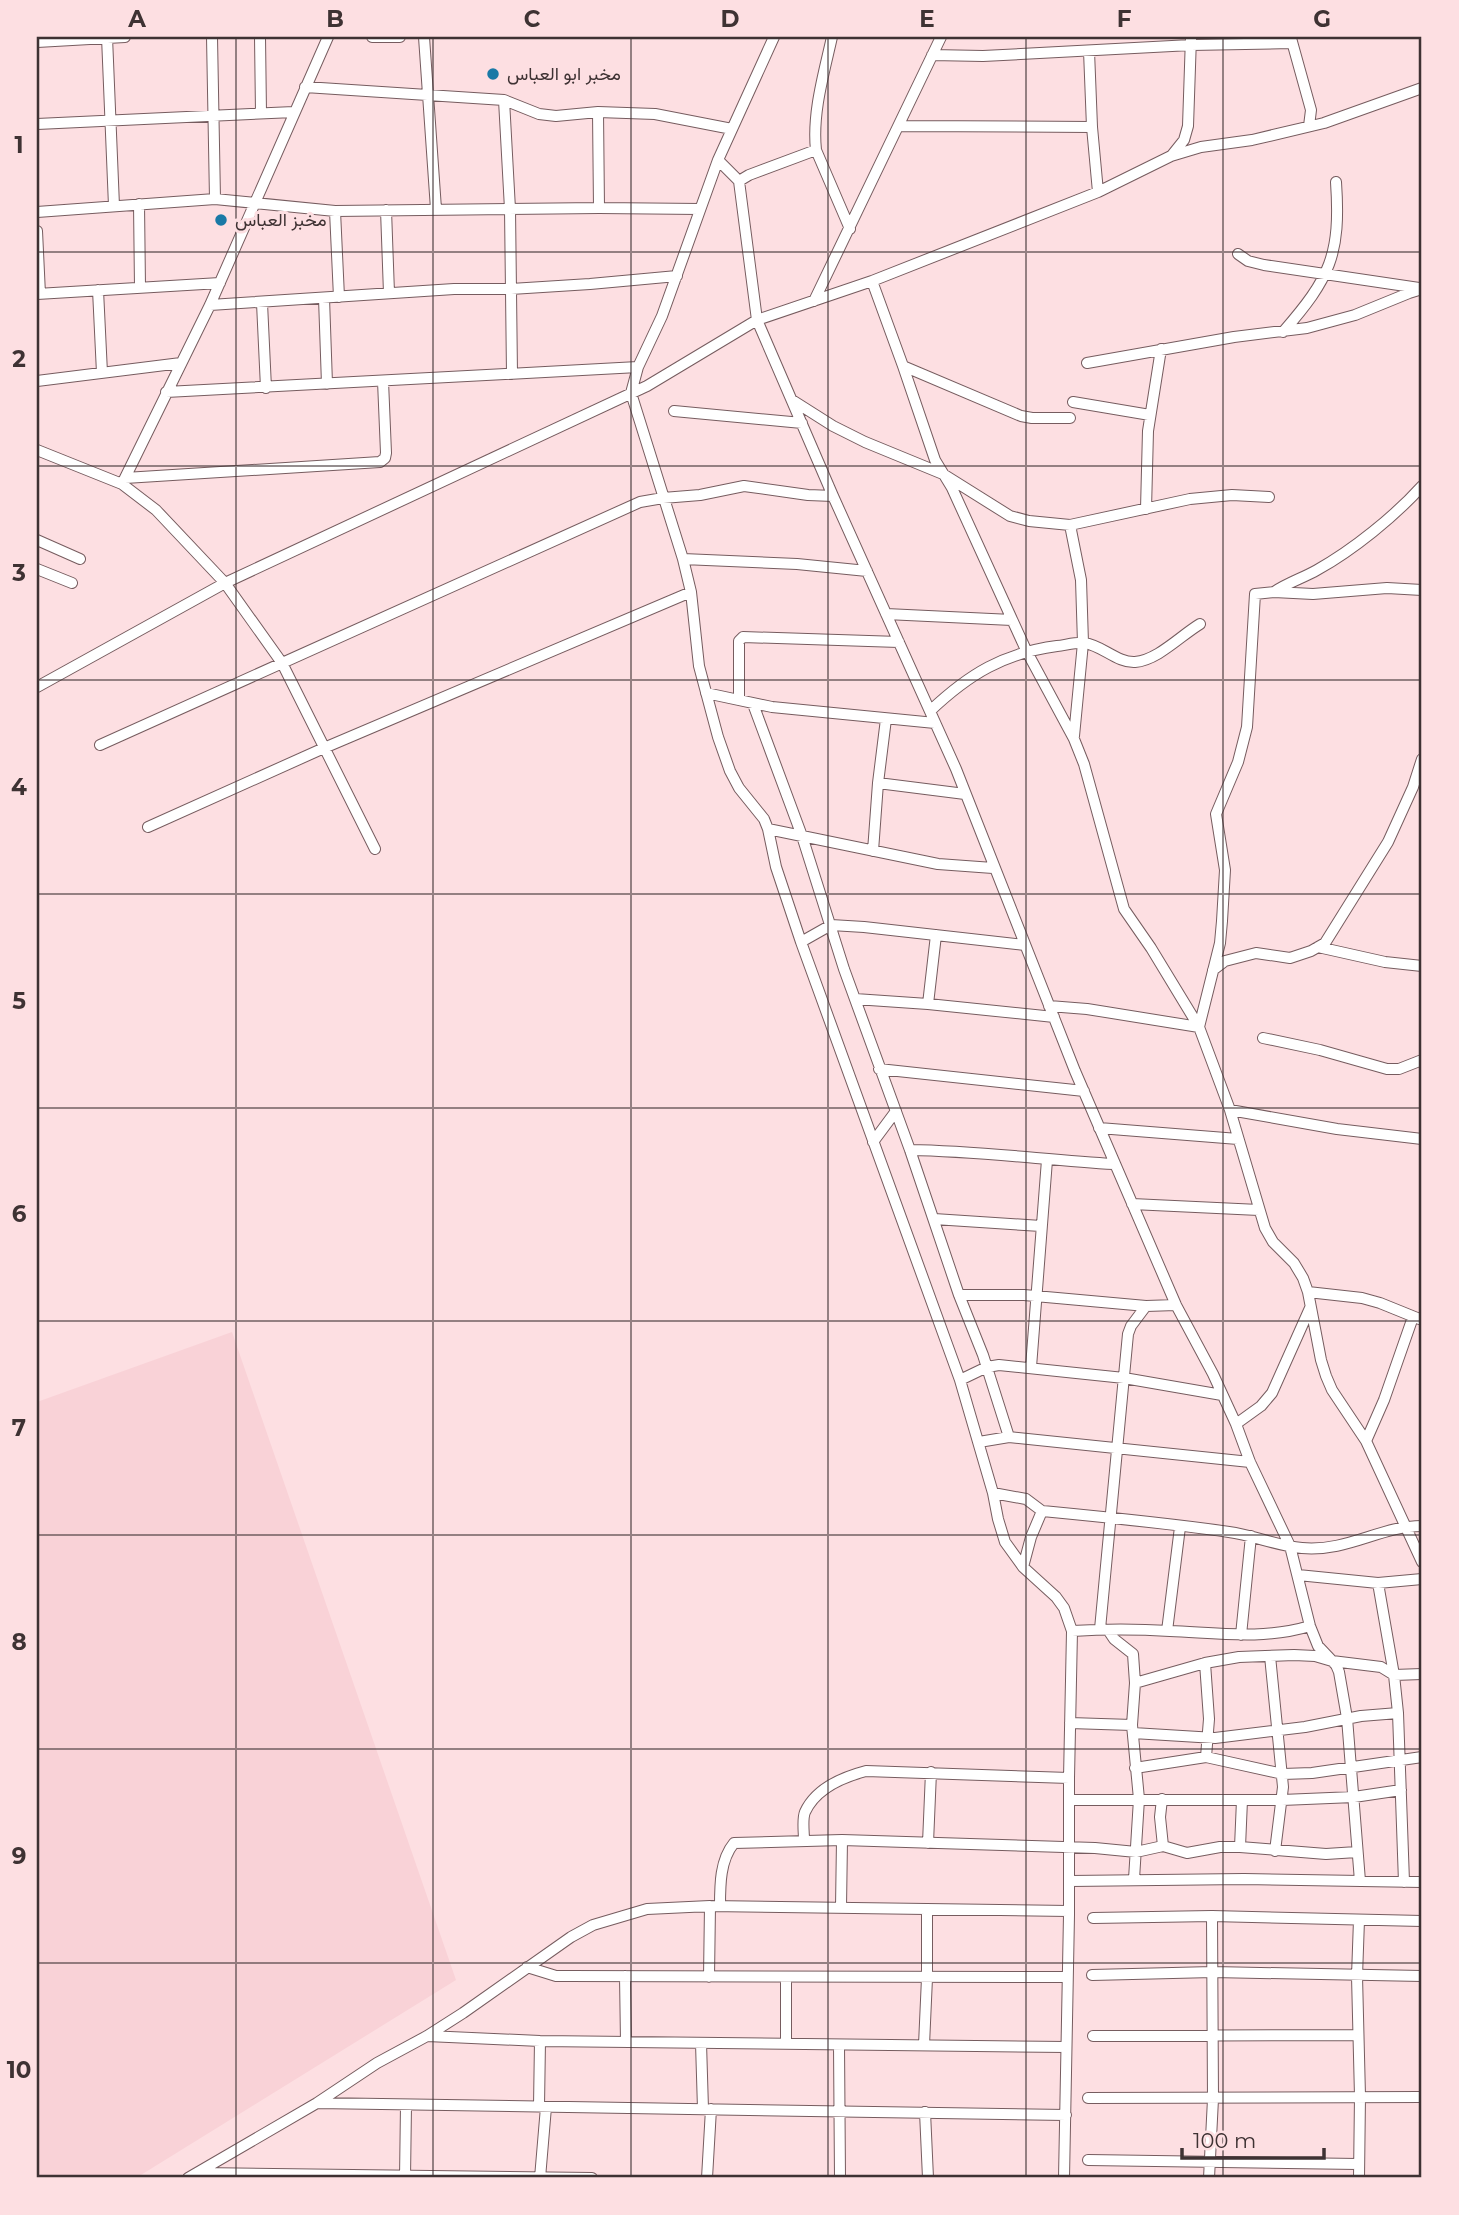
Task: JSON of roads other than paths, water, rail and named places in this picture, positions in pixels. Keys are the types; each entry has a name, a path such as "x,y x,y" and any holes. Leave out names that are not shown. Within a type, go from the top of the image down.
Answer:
{"street":[{"path":"107,37 114,206"},
{"path":"37,42 125,37"},
{"path":"212,37 215,199"},
{"path":"260,37 261,113"},
{"path":"123,481 210,306 328,37"},
{"path":"372,37 400,37"},
{"path":"424,37 436,209"},
{"path":"774,37 718,160 662,316 638,367 631,393 683,559 691,593 699,666 730,771 739,788 764,819 768,829 776,867 801,942 960,1380 1005,1542 1023,1567 1064,1608 1072,1632 1064,2178"},
{"path":"832,37 817,111 816,150 850,229"},
{"path":"814,301 941,37"},
{"path":"1110,37 1111,49"},
{"path":"932,55 983,56 1089,51 1191,41 1291,40 1311,110 1308,126"},
{"path":"1171,156 1184,139 1188,126 1191,41"},
{"path":"1089,51 1098,192"},
{"path":"305,88 504,100 539,114 556,116 598,112 655,114 732,129"},
{"path":"37,687 225,583 647,386 757,320 872,281 1098,192 1171,156 1201,147 1252,140 1308,126 1363,110 1422,88"},
{"path":"504,100 510,209 512,374"},
{"path":"37,124 294,112"},
{"path":"598,112 599,208"},
{"path":"899,126 1092,127"},
{"path":"739,181 816,150"},
{"path":"718,160 739,181 757,320 930,711 1114,1164 1176,1305 1213,1374 1250,1462 1290,1546 1310,1626 1318,1646 1339,1672 1347,1718 1360,1881"},
{"path":"1283,332 1304,308 1327,273 1336,240 1336,182"},
{"path":"37,212 215,199 335,211 700,209"},
{"path":"139,204 140,288"},
{"path":"386,210 389,293"},
{"path":"335,211 339,297"},
{"path":"37,231 38,294 220,283"},
{"path":"1238,254 1248,261 1264,265 1422,289"},
{"path":"210,306 454,289 511,289 677,276"},
{"path":"872,281 927,443 951,488 1012,620 1074,739 1084,764 1124,909 1199,1027 1230,1110 1265,1228 1273,1242 1294,1263 1303,1278 1326,1376 1332,1390 1366,1441 1422,1562"},
{"path":"1087,363 1234,337 1307,328 1355,315 1422,289"},
{"path":"98,290 102,373"},
{"path":"324,298 327,384"},
{"path":"262,303 266,388"},
{"path":"1146,509 1150,415 1161,349"},
{"path":"37,381 181,363"},
{"path":"903,366 1021,416 1070,418"},
{"path":"166,392 638,367"},
{"path":"123,481 380,462 386,453 383,381"},
{"path":"792,400 832,426 943,474 1010,516 1046,524 1070,525 1190,499 1232,495 1269,497"},
{"path":"1073,402 1150,415"},
{"path":"674,411 802,424"},
{"path":"37,450 123,481 156,510 225,583 282,663 374,849"},
{"path":"100,745 640,502 700,495 744,486 833,496"},
{"path":"1274,592 1317,570 1345,551 1404,507 1422,486"},
{"path":"1070,525 1081,580 1083,643 1074,739"},
{"path":"37,540 80,559"},
{"path":"683,559 797,564 867,572"},
{"path":"37,569 72,583"},
{"path":"1199,1027 1220,943 1225,870 1216,814 1238,762 1247,727 1255,594 1313,594 1387,588 1422,590"},
{"path":"148,827 324,748 691,593"},
{"path":"886,614 1012,620"},
{"path":"930,711 968,678 1027,650 1083,643 1096,646 1125,661 1135,662 1157,653 1200,624"},
{"path":"739,700 739,641 743,637 899,642"},
{"path":"706,694 753,704 935,723"},
{"path":"753,704 802,836 879,1069 987,1367 1009,1437"},
{"path":"873,850 886,719"},
{"path":"1213,970 1225,961 1239,956 1256,954 1290,958 1325,943 1388,842 1413,787 1422,759"},
{"path":"878,783 965,794"},
{"path":"768,829 938,864 993,868"},
{"path":"801,942 831,925 1026,945"},
{"path":"928,1003 936,935"},
{"path":"1318,947 1385,962 1422,965"},
{"path":"855,999 1052,1012 1109,1012 1199,1027"},
{"path":"1263,1038 1387,1069 1399,1069 1422,1060"},
{"path":"879,1069 1084,1091"},
{"path":"1230,1110 1336,1129 1422,1139"},
{"path":"873,1142 896,1111"},
{"path":"1099,1128 1238,1139"},
{"path":"910,1150 966,1151 1114,1164"},
{"path":"1031,1367 1047,1160"},
{"path":"1132,1204 1259,1210"},
{"path":"934,1220 1041,1226"},
{"path":"1308,1292 1362,1298 1418,1319 1366,1441"},
{"path":"959,1295 1035,1296 1146,1306 1176,1305"},
{"path":"1104,1630 1128,1334 1146,1306"},
{"path":"1236,1424 1261,1406 1272,1393 1310,1308"},
{"path":"960,1380 987,1367 999,1365 1124,1378 1222,1395"},
{"path":"979,1442 1009,1437 1250,1462"},
{"path":"993,1493 1026,1499 1042,1511 1251,1536 1290,1546 1328,1548 1404,1526 1422,1526"},
{"path":"1023,1567 1042,1511"},
{"path":"1167,1631 1180,1527"},
{"path":"1241,1635 1251,1536"},
{"path":"1298,1575 1378,1583 1422,1579"},
{"path":"1378,1583 1398,1713 1404,1882"},
{"path":"1072,1632 1167,1631 1241,1635 1280,1634 1310,1626"},
{"path":"1104,1630 1133,1654 1135,1683 1132,1729 1139,1799 1134,1880"},
{"path":"1135,1683 1205,1662 1270,1656 1315,1656 1381,1668 1394,1675 1422,1674"},
{"path":"1270,1656 1283,1774 1275,1851"},
{"path":"1205,1662 1209,1696 1206,1757"},
{"path":"1070,1723 1208,1738 1398,1713"},
{"path":"1135,1768 1206,1757 1283,1774 1312,1773 1422,1757"},
{"path":"804,1840 804,1813 826,1787 845,1776 866,1772 930,1772 1069,1778"},
{"path":"928,1843 930,1772"},
{"path":"1070,1800 1282,1800 1354,1797 1401,1790"},
{"path":"1162,1800 1160,1829 1163,1846"},
{"path":"1240,1847 1242,1800"},
{"path":"709,1977 715,1906 726,1853 734,1843 842,1840 1069,1847 1136,1852 1163,1846 1186,1853 1220,1847 1326,1854 1357,1852"},
{"path":"841,1907 842,1840"},
{"path":"1070,1881 1422,1882"},
{"path":"192,2176 426,2036 561,1942 593,1926 647,1909 715,1906 1069,1911"},
{"path":"924,2045 927,1909"},
{"path":"1209,2178 1213,2099 1212,1916"},
{"path":"1093,1918 1212,1916 1422,1922"},
{"path":"1359,1920 1359,2178"},
{"path":"527,1967 556,1976 1067,1977"},
{"path":"1093,1975 1213,1972 1422,1976"},
{"path":"625,1976 626,2042"},
{"path":"786,1977 786,2044"},
{"path":"1093,2036 1358,2035"},
{"path":"426,2036 540,2041 1066,2047"},
{"path":"540,2041 540,2178"},
{"path":"701,2043 707,2109 706,2178"},
{"path":"839,2045 840,2178"},
{"path":"1088,2098 1422,2097"},
{"path":"317,2102 1066,2115"},
{"path":"405,2177 406,2105"},
{"path":"925,2112 928,2178"},
{"path":"1088,2160 1359,2164"},
{"path":"192,2176 592,2178"}],"place":[{"name":"مخبر ابو العباس","path":"493,74"},
{"name":"مخبز العباس","path":"221,220"}]}
